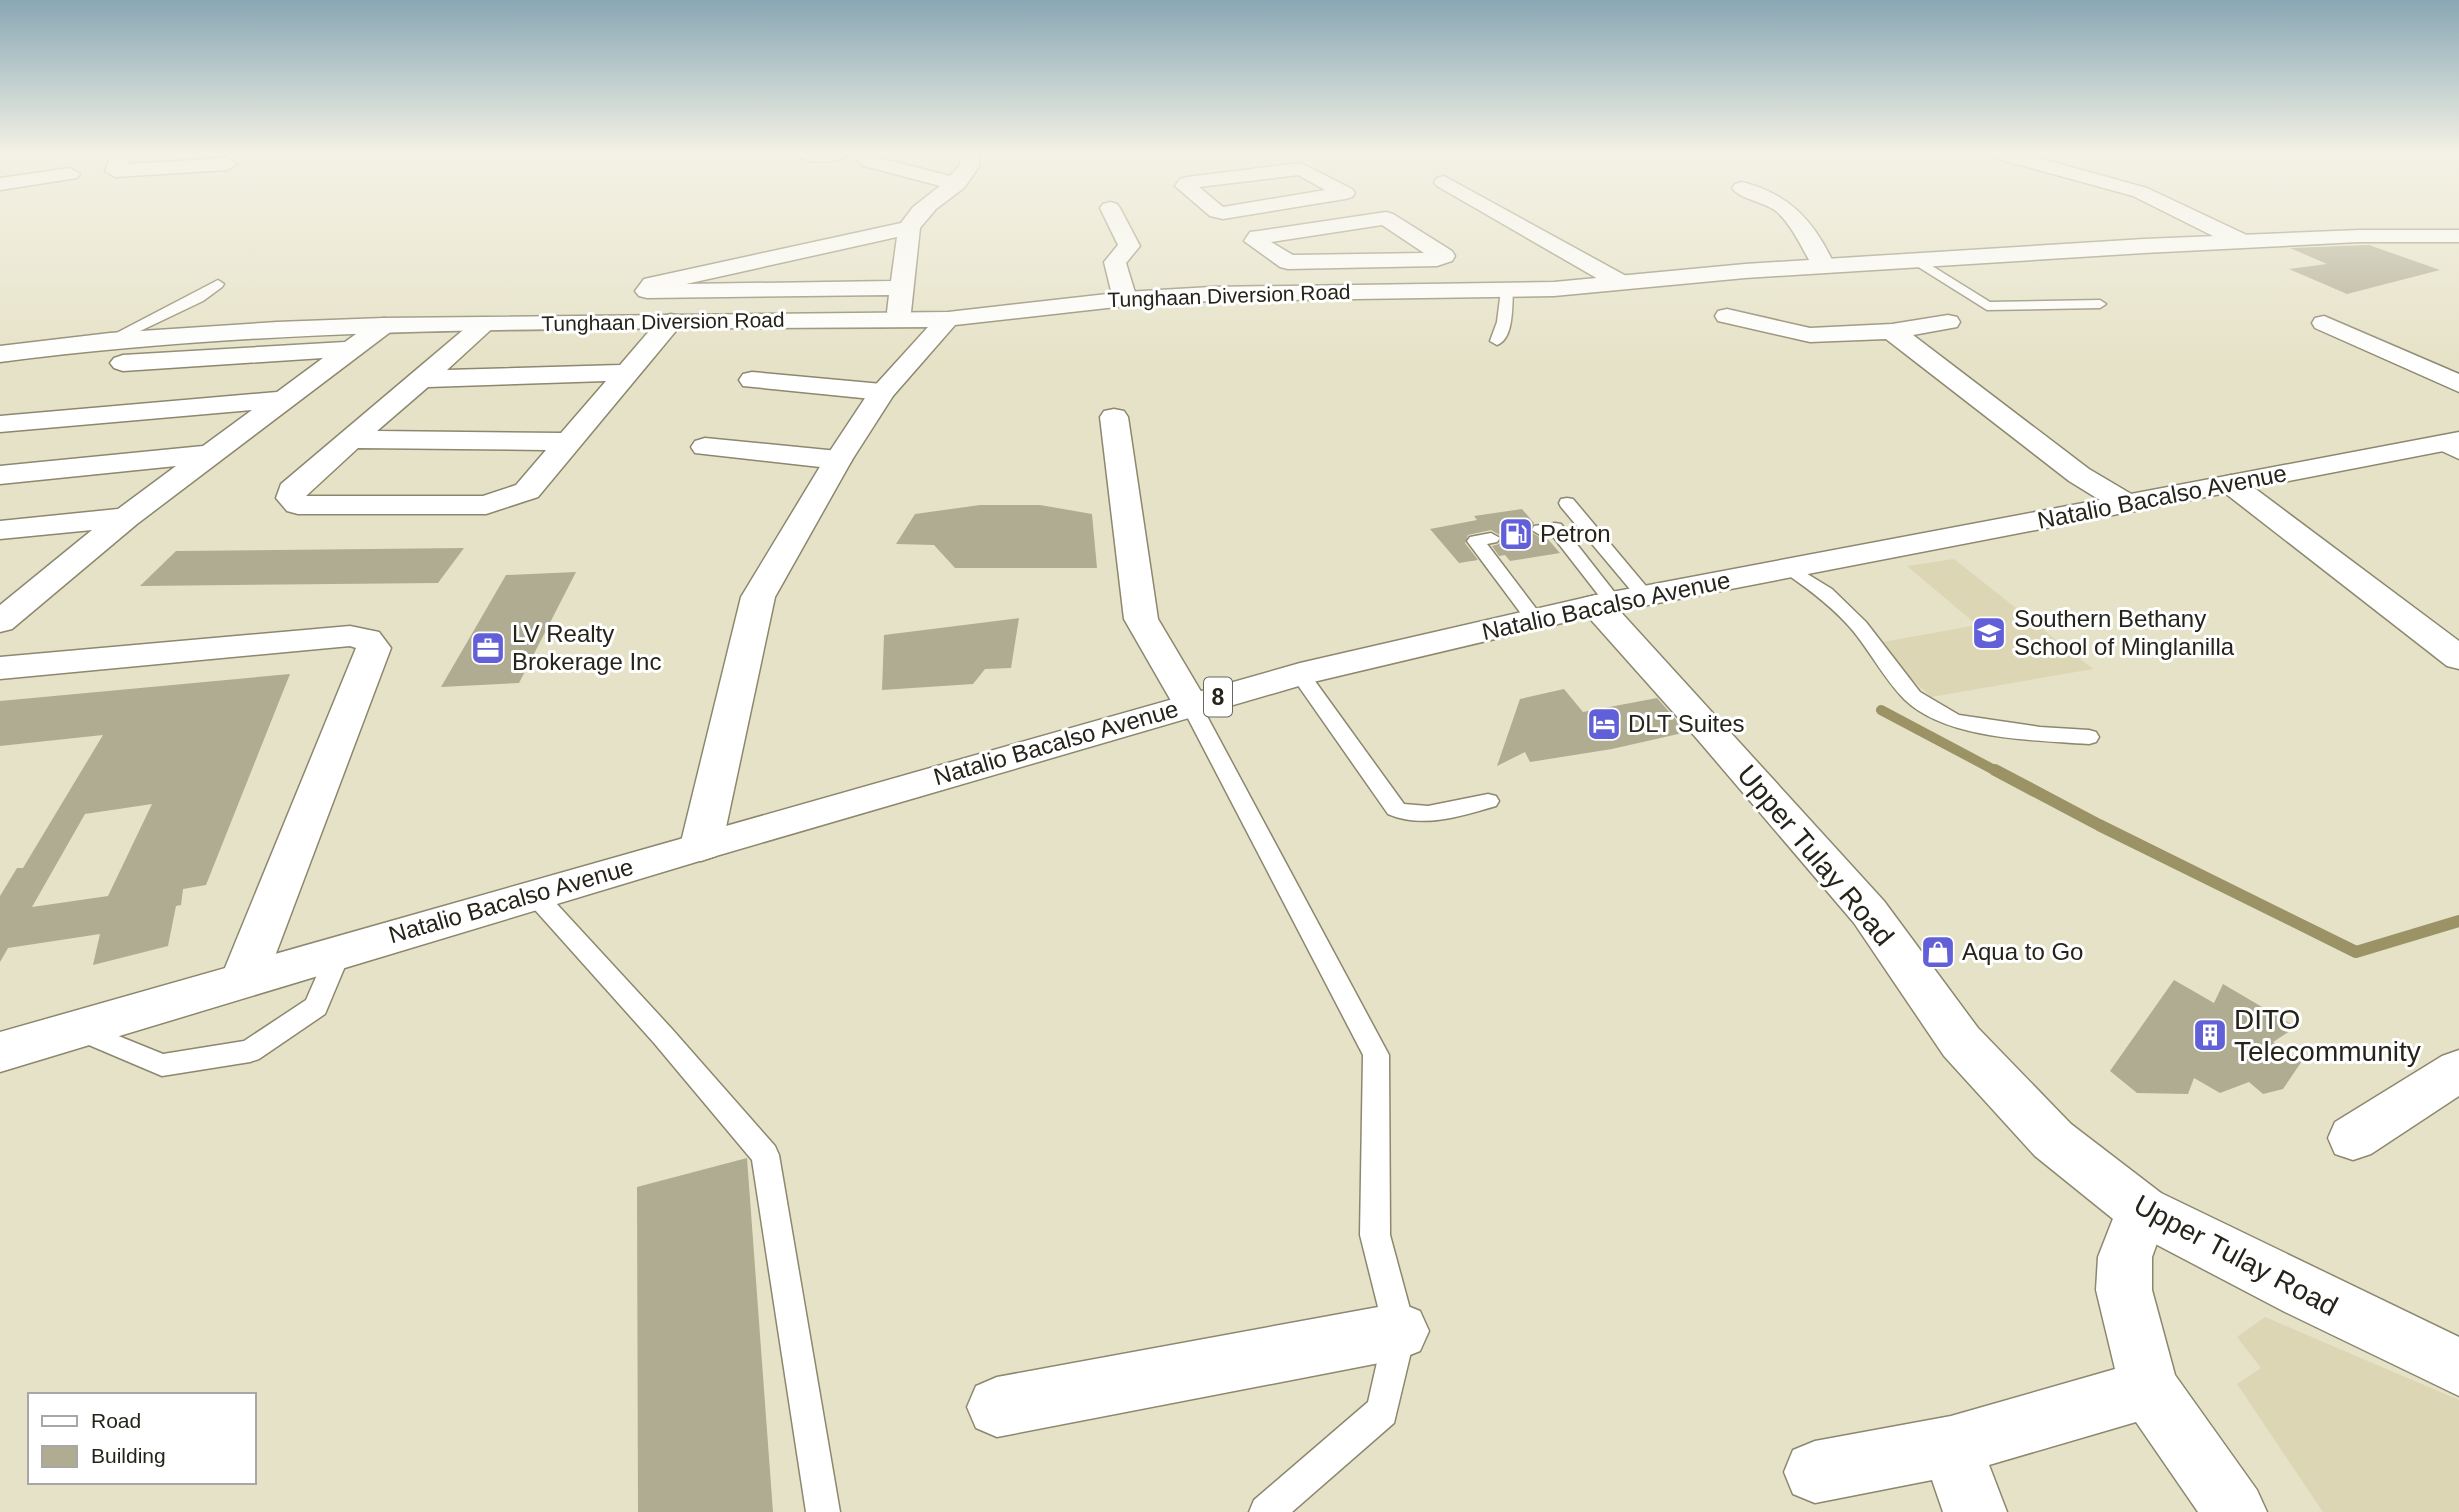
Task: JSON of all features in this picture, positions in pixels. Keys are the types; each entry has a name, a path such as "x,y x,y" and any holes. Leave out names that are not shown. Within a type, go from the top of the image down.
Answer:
{"main road":[{"path":"901,320 898,306 911,225"},
{"path":"1118,225 1129,246 1115,262 1125,299"},
{"path":"1326,225 1258,237 1255,242 1288,262 1437,259 1444,256 1396,225"},
{"path":"1330,225 1393,274 1403,290"},
{"path":"1519,225 1620,282"},
{"path":"1797,225 1820,254 1824,266"},
{"path":"2207,225 2243,242"},
{"path":"902,288 647,291 652,284 909,228"},
{"name":"Tunghaan Diversion Road","path":"0,354 110,340 384,325 948,319 1125,299 1211,294 1554,289 1916,260 2359,236 2459,236"},
{"path":"815,289 825,265"},
{"path":"1727,316 1803,335 1892,331 1948,322"},
{"path":"701,846 758,597 838,460 882,392 948,319"},
{"path":"484,325 292,490 291,498 298,505 486,505 527,491 671,321"},
{"path":"2324,323 2459,384"},
{"path":"6,611 126,517 384,325"},
{"path":"1892,331 2079,475 2127,504"},
{"path":"124,363 350,349"},
{"path":"421,379 627,373"},
{"path":"752,380 882,392"},
{"path":"0,424 286,400"},
{"path":"1114,417 1140,619 1191,705"},
{"path":"353,439 571,442"},
{"name":"Natalio Bacalso Avenue","path":"0,1052 1300,674 1618,601 2231,484 2452,446"},
{"path":"705,447 838,460"},
{"path":"0,475 211,454"},
{"path":"2231,484 2459,658"},
{"path":"0,530 126,517"},
{"name":"Upper Tulay Road","path":"1618,601 1720,741 1869,912 1961,1042 2053,1140 2142,1210 2459,1367"},
{"path":"0,668 350,636 367,639 374,648 368,667 243,980"},
{"path":"2353,1138 2459,1070"},
{"path":"2142,1210 2125,1256 2124,1290 2149,1389 2235,1512"},
{"path":"997,1407 1400,1331"},
{"path":"1815,1472 1951,1446 2149,1389"},
{"path":"1951,1446 1975,1512"}],"lane":[{"path":"1916,260 1987,306 2100,304"},
{"path":"110,340 198,299 218,284"},
{"path":"1497,341 1504,322 1507,290"},
{"path":"1567,503 1618,601"},
{"path":"1540,530 1555,528 1618,601"},
{"path":"1491,538 1476,541 1535,619"},
{"path":"1791,569 1826,593 1859,626 1913,696 1954,722 2040,734 2089,737"},
{"path":"1300,674 1396,809 1405,815 1417,816 1488,801"},
{"path":"1191,705 1376,1055 1375,1235 1400,1331 1382,1411 1266,1512"},
{"path":"535,895 663,1036 765,1155 823,1512"},
{"path":"77,1029 162,1065 250,1051 316,1007 339,952"}],"shaded area":[{"name":"Southern Bethany School of Minglanilla","path":"1954,559 2093,669 1931,697 1900,668 1883,642 1977,625 1907,566"},
{"path":"2265,1317 2459,1400 2459,1512 2323,1512 2237,1384 2261,1368 2237,1337"}],"building":[{"path":"2369,245 2440,270 2347,294 2289,269 2327,264 2290,248"},
{"path":"980,505 1040,505 1092,514 1097,568 955,568 934,545 896,544 915,514"},
{"name":"Petron","path":"1522,509 1534,523 1531,532 1539,537 1546,537 1560,553 1510,561 1505,555 1499,556 1492,546 1499,544 1503,537 1491,530 1468,535 1465,543 1478,560 1459,563 1430,529 1477,520 1474,516"},
{"path":"464,548 438,583 140,586 176,551"},
{"path":"576,572 519,683 441,687 506,575"},
{"path":"1019,618 1011,668 985,669 973,684 882,690 884,635"},
{"path":"290,674 206,885 183,889 181,905 176,906 168,946 93,965 100,934 8,948 0,962 0,896 17,868 23,868 103,735 0,746 0,701","holes":["152,804 108,896 32,907 85,814"]},
{"name":"DLT Suites","path":"1564,689 1583,712 1657,698 1687,732 1612,749 1530,762 1525,752 1497,766 1520,699"},
{"name":"DITO Telecommunity","path":"2174,980 2214,1003 2223,984 2296,1027 2273,1042 2302,1061 2283,1089 2263,1094 2249,1082 2220,1093 2194,1078 2188,1094 2137,1093 2110,1071"},
{"path":"747,1158 773,1512 638,1512 637,1187"}],"waterway":[{"path":"1881,710 1998,772"},
{"path":"1995,770 2099,825 2356,952 2459,921"}],"place":[{"name":"Petron","path":"1516,534"},
{"name":"Southern Bethany School of Minglanilla","path":"1989,633"},
{"name":"LV Realty Brokerage Inc","path":"488,648"},
{"name":"DLT Suites","path":"1604,724"},
{"name":"Aqua to Go","path":"1938,952"},
{"name":"DITO Telecommunity","path":"2210,1035"}]}
